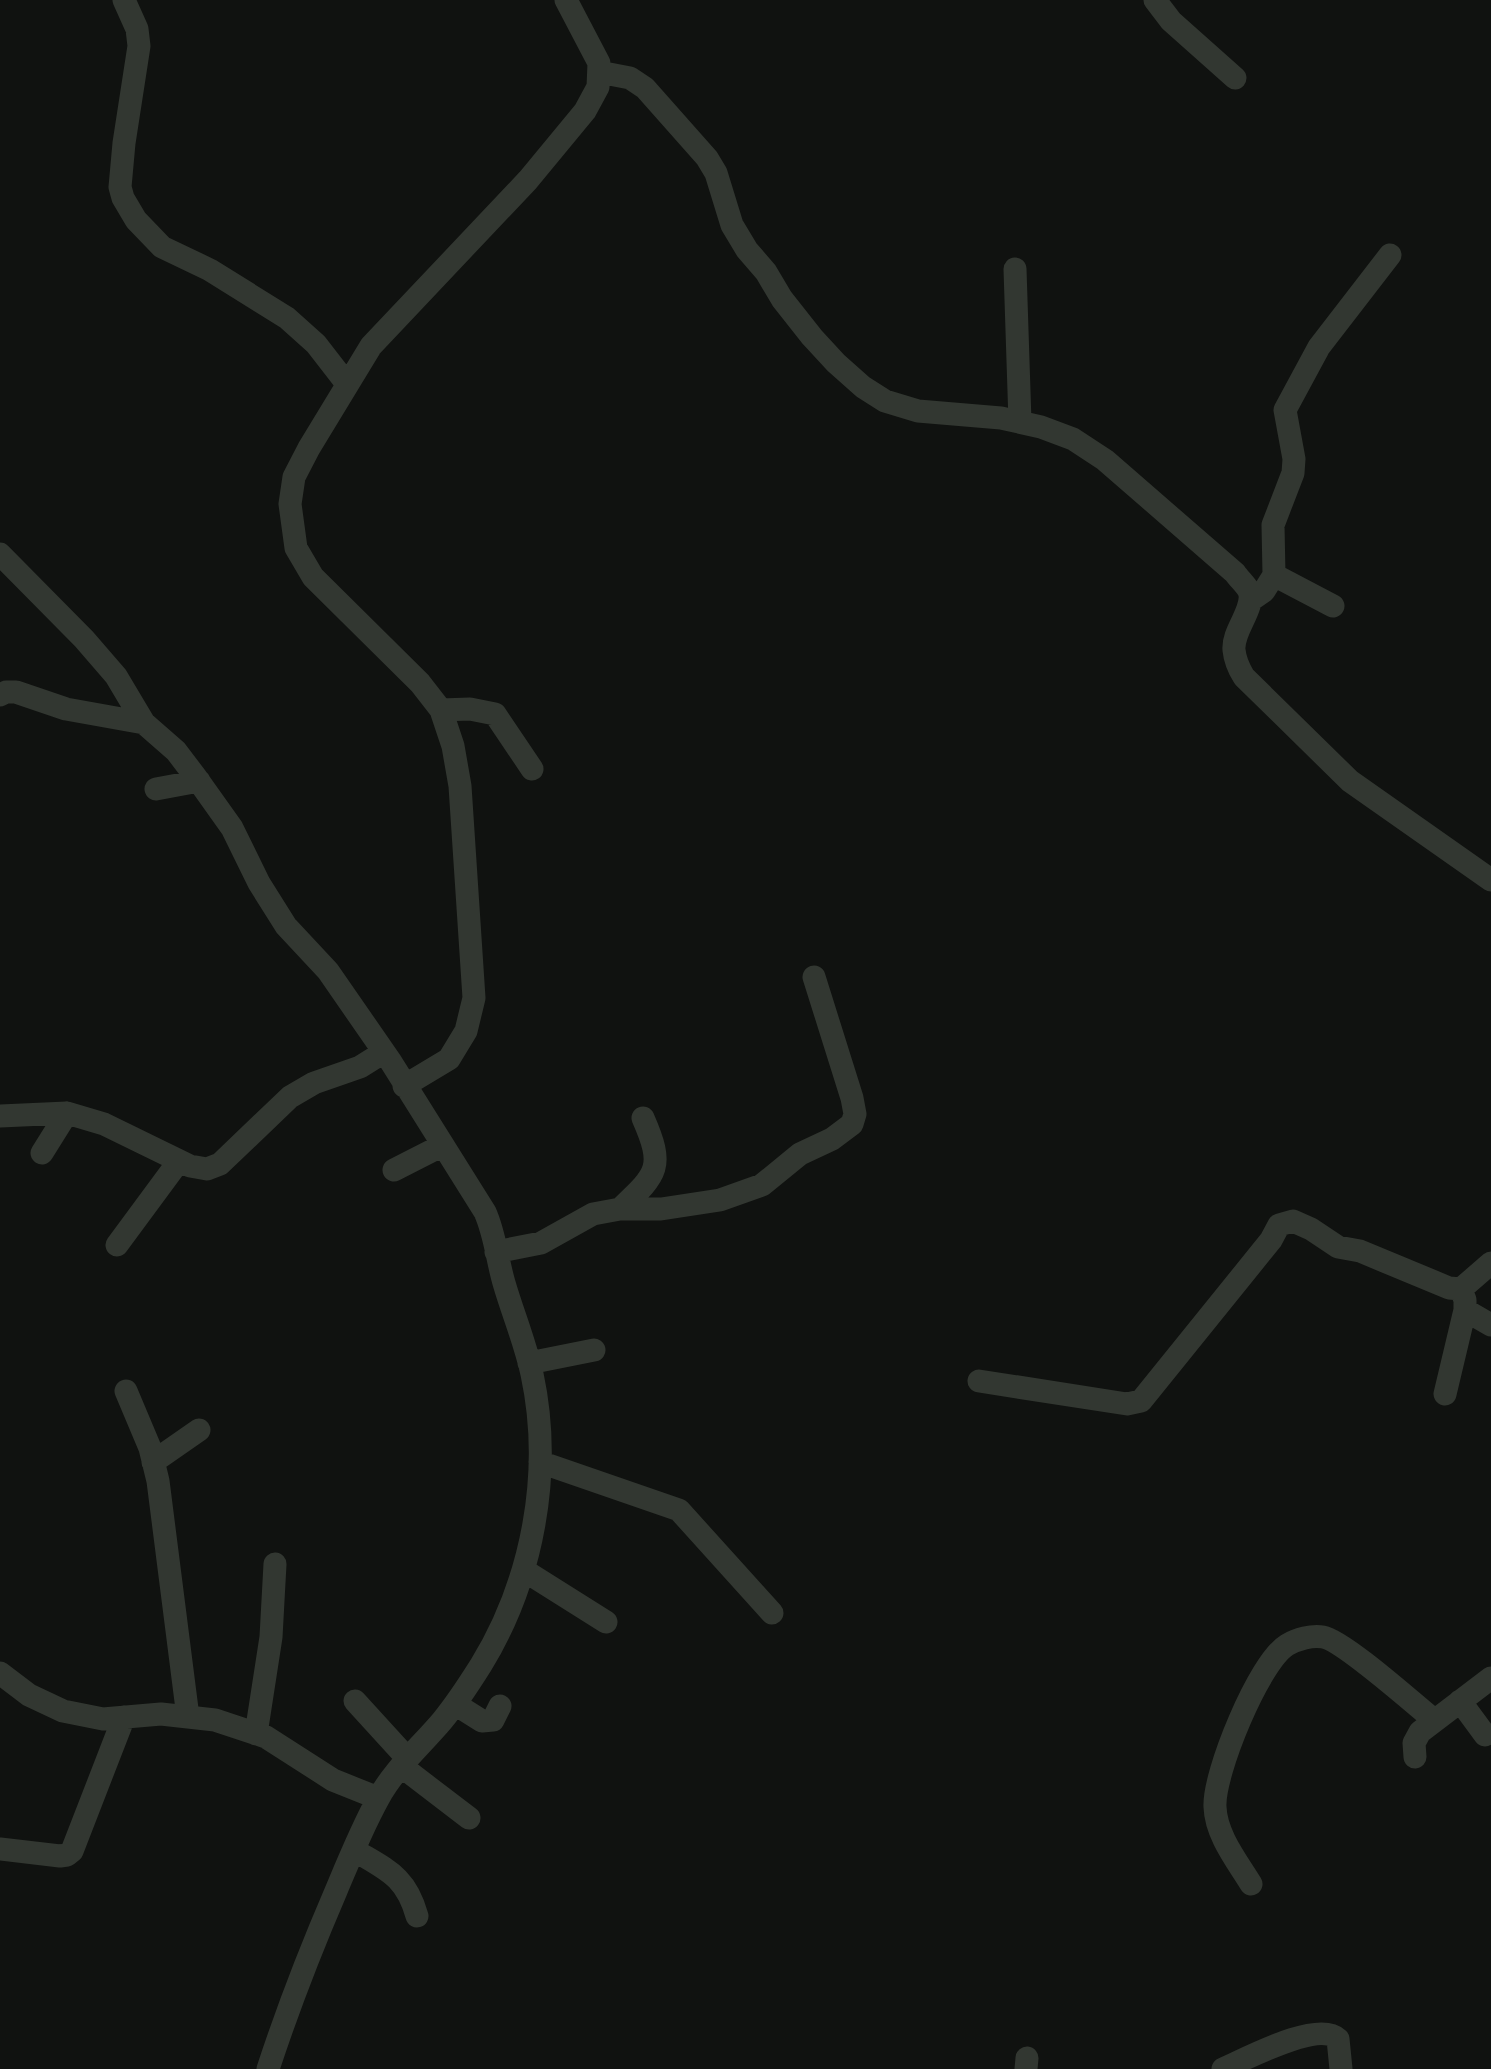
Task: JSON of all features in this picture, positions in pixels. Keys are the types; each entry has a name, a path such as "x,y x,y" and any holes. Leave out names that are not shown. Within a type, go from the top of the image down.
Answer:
{"street":[{"path":"124,0 137,29 139,46 124,143 120,187 123,198 136,220 162,247 210,270 287,318 316,344 347,384"},
{"path":"404,1086 449,1059 466,1031 474,998 460,786 453,746 441,710 420,683 313,578 296,548 290,504 294,477 372,346 528,180 585,111 598,87 599,63 566,0"},
{"path":"1155,0 1171,21 1235,78"},
{"path":"599,72 630,78 645,88 706,158 716,173 732,225 747,250 812,337 863,387 885,401 918,411 1001,418 1073,439 1105,460 1235,573 1248,590 1251,600"},
{"path":"1390,255 1319,347 1285,410 1294,459 1293,473 1273,524 1274,575 1264,591 1251,600 1236,632 1234,649 1244,677 1350,781 1491,880"},
{"path":"1015,269 1020,422"},
{"path":"0,554 85,639 116,676 144,723 176,751 232,828 259,883 286,926 328,971 384,1052 485,1212 492,1229 504,1285 521,1330 529,1363 539,1423 540,1462 525,1571 495,1642 455,1704 404,1762 378,1798 316,1939 268,2069"},
{"path":"1274,575 1333,606"},
{"path":"0,695 16,692 66,709 144,723"},
{"path":"441,710 470,709 495,714 532,769"},
{"path":"156,789 199,781"},
{"path":"496,1252 541,1244 593,1214 620,1209 661,1209 720,1200 762,1185 800,1154 832,1139 852,1124 855,1114 852,1098 814,977"},
{"path":"0,1116 67,1113 104,1124 190,1166 207,1169 220,1164 290,1097 314,1083 359,1067 384,1052"},
{"path":"42,1153 67,1113"},
{"path":"620,1209 648,1183 654,1169 656,1147 643,1118"},
{"path":"394,1170 443,1146"},
{"path":"117,1245 179,1161"},
{"path":"979,1381 1127,1404 1141,1401 1272,1240 1279,1225 1293,1221 1338,1247 1360,1251 1450,1289 1491,1325"},
{"path":"1445,1394 1463,1299 1491,1263"},
{"path":"529,1363 594,1350"},
{"path":"126,1391 150,1448 158,1480 188,1717"},
{"path":"153,1462 199,1430"},
{"path":"540,1462 679,1510 772,1613"},
{"path":"256,1734 271,1637 275,1564"},
{"path":"525,1571 606,1622"},
{"path":"1251,1884 1225,1842 1215,1811 1215,1789 1236,1727 1270,1664 1285,1645 1301,1638 1324,1637 1344,1648 1434,1720"},
{"path":"0,1674 29,1695 63,1711 103,1719 161,1714 215,1720 266,1737 333,1780 378,1798"},
{"path":"1415,1757 1415,1739 1434,1720 1491,1678"},
{"path":"355,1701 404,1762 469,1818"},
{"path":"1460,1701 1485,1735"},
{"path":"455,1704 488,1722 493,1720 500,1706"},
{"path":"0,1849 60,1856 72,1851 124,1717"},
{"path":"354,1850 403,1883 412,1897 417,1916"},
{"path":"1223,2069 1306,2034 1322,2033 1334,2035 1338,2039 1341,2069"}]}
